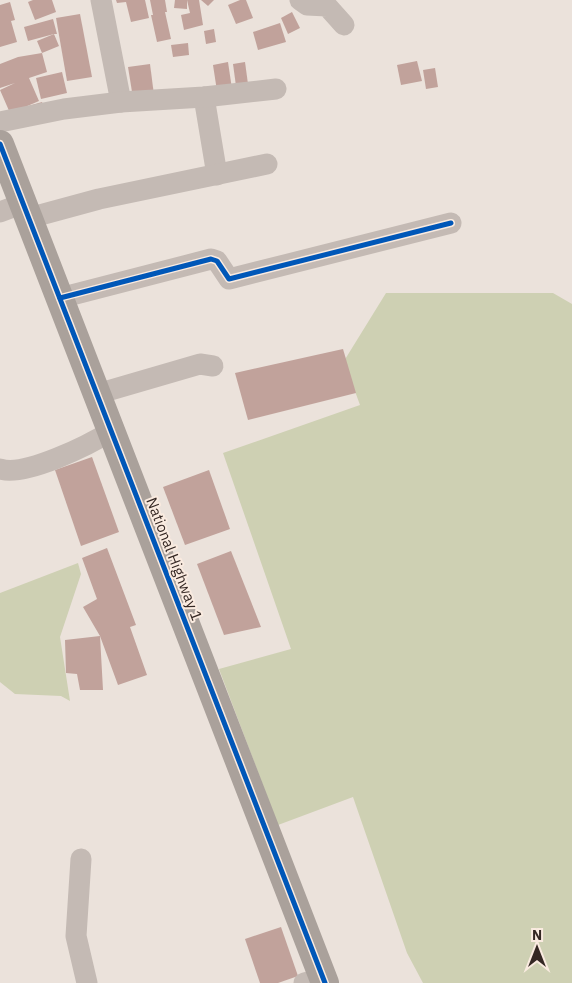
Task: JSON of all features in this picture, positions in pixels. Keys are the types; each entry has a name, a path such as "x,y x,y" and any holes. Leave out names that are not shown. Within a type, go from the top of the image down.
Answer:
{"highway":[{"name":"National Highway 1","path":"0,144 18,211 60,298 317,981"}],"street":[{"path":"101,0 121,102"},
{"path":"300,0 307,5 327,6 344,25"},
{"path":"0,122 64,109 121,102 204,97 276,89"},
{"path":"204,97 217,175"},
{"path":"18,211 99,199 267,164"},
{"path":"60,298 212,260 217,261 230,278 233,278 451,223"},
{"path":"97,394 200,364 213,366"},
{"path":"0,469 7,472 41,464 89,445 111,431"},
{"path":"81,860 76,936 87,983"}],"green space":[{"path":"386,293 553,293 572,304 572,983 423,983 407,953 353,797 278,825 219,669 291,649 223,453 360,405 344,361"},
{"path":"78,563 81,574 60,637 70,701 61,696 15,694 0,682 0,593"}],"building":[{"path":"33,0 52,0 56,12 35,20 28,2"},
{"path":"116,0 145,0 149,18 131,22 126,2 117,3"},
{"path":"150,0 165,0 167,12 165,12 171,39 157,42"},
{"path":"175,0 187,0 187,9 174,8"},
{"path":"187,0 199,0 203,25 184,30 181,15 190,13"},
{"path":"201,0 214,0 208,6"},
{"path":"240,0 246,0 253,18 236,24 228,5"},
{"path":"10,2 15,20 11,21 17,42 0,47 0,5"},
{"path":"292,12 300,28 288,34 281,18"},
{"path":"80,14 92,77 67,81 56,18"},
{"path":"53,19 57,34 28,41 24,27"},
{"path":"280,23 286,42 258,50 253,32"},
{"path":"214,29 216,42 206,44 204,31"},
{"path":"54,34 59,46 42,53 37,41"},
{"path":"188,43 189,55 173,57 171,45"},
{"path":"42,53 47,72 29,78 39,101 25,107 42,102 45,110 10,113 0,90 15,83 0,88 0,64 18,57"},
{"path":"417,61 422,81 401,85 397,65"},
{"path":"228,62 232,89 217,91 213,65"},
{"path":"245,62 248,84 236,86 233,64"},
{"path":"150,64 154,95 133,98 128,67"},
{"path":"435,68 438,87 426,89 423,70"},
{"path":"62,72 67,93 41,99 36,78"},
{"path":"343,349 356,393 248,420 235,373"},
{"path":"92,457 119,532 81,546 55,470"},
{"path":"209,470 230,529 185,545 163,487"},
{"path":"107,548 136,625 130,627 147,675 118,685 100,636 83,607 97,599 82,558"},
{"path":"231,551 261,627 224,635 197,564"},
{"path":"100,636 103,690 80,690 77,674 66,673 65,640"},
{"path":"281,927 298,976 278,983 260,983 245,939"}],"cycle path":[{"path":"0,144 325,983"},
{"path":"60,298 211,259 217,261 229,279 451,223"}]}
